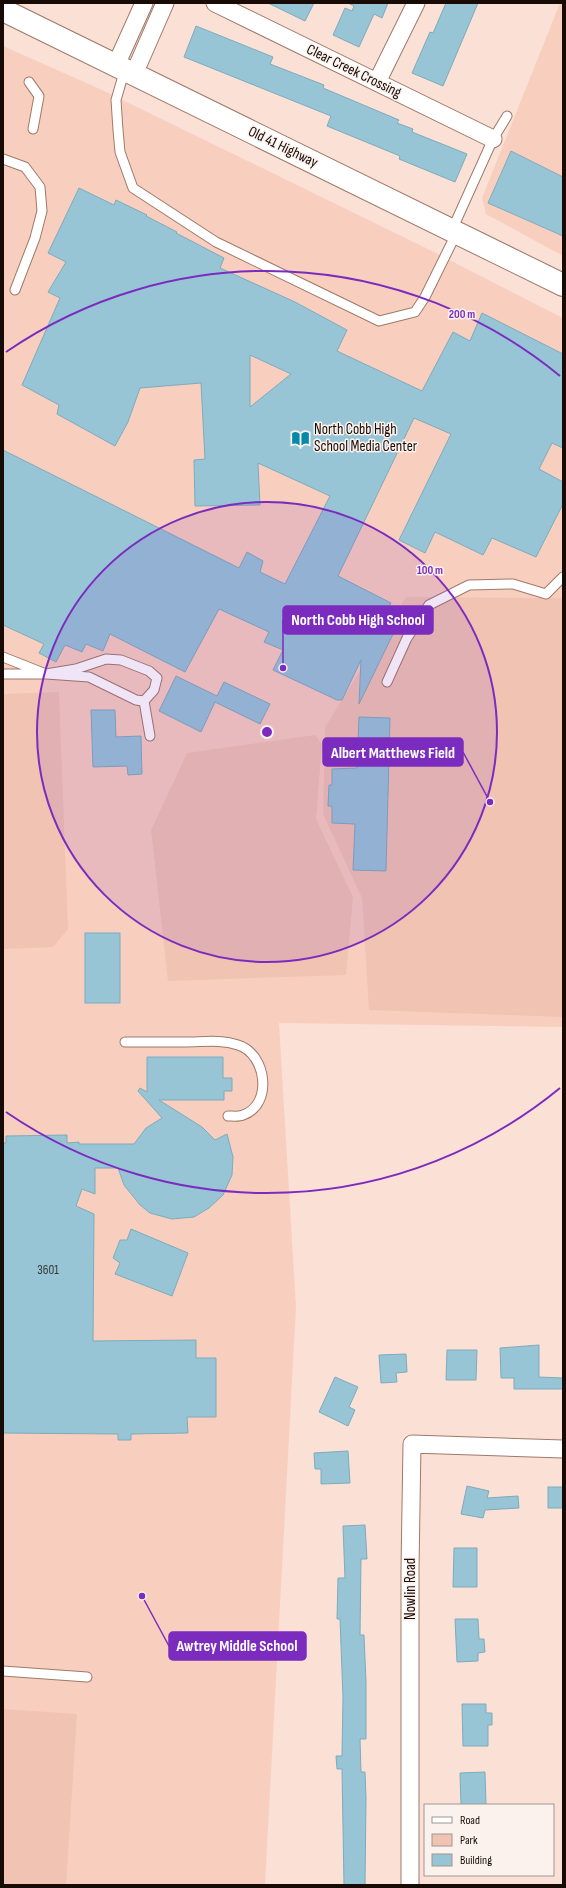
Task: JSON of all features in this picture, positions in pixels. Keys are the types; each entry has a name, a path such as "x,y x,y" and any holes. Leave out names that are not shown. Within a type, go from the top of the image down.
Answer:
{"main road":[{"name":"Old 41 Highway","path":"3,10 563,285"}],"street":[{"path":"125,69 144,3"},
{"path":"125,69 165,3"},
{"name":"Clear Creek Crossing","path":"215,3 493,139"},
{"path":"377,82 416,3"},
{"name":"Nowlin Road","path":"410,1885 410,1570 412,1444 563,1449"}],"lane":[{"path":"125,69 116,100 118,130 120,152 133,188 216,242 379,320 415,312 424,297 454,231 493,139 507,116"},
{"path":"29,82 39,96 33,129"},
{"path":"3,159 25,167 40,187 42,211 35,238 16,290"},
{"path":"387,682 407,638 429,605 469,585 513,584 546,594 563,577"},
{"path":"3,657 46,674 76,669 106,659 121,660 149,671 157,678 154,690 144,701"},
{"path":"3,674 89,676 136,700 144,701"},
{"path":"144,701 149,722 150,736"},
{"path":"124,1042 221,1042 245,1048 259,1063 263,1077 262,1092 257,1102 248,1113 242,1116 228,1116"},
{"path":"3,1671 87,1677"}],"shaded area":[{"path":"560,3 563,3 563,256 486,214 482,198"},
{"path":"3,46 100,89 428,249 563,318 563,1027 279,1023 296,1307 265,1885 3,1885"}],"green space":[{"path":"406,597 563,598 563,1017 369,1010 362,898 323,814 325,727"},
{"path":"59,692 68,929 53,947 3,949 3,694"},
{"path":"315,735 322,744 316,819 353,897 346,975 168,981 151,830 187,753"},
{"path":"3,1709 77,1714 66,1885 3,1885"}],"building":[{"path":"268,3 314,3 305,21"},
{"path":"348,3 388,3 382,18 374,14 359,47 333,35 345,8 352,11 354,6"},
{"path":"446,3 478,3 443,86 412,73 430,32 433,33"},
{"path":"196,26 273,57 270,64 324,85 323,88 399,120 397,123 413,129 412,132 467,154 455,182 399,159 400,156 327,126 331,116 184,57"},
{"path":"511,151 563,177 563,236 488,203"},
{"path":"79,188 114,205 116,200 147,215 146,216 177,232 176,233 224,258 220,268 295,302 347,330 337,351 422,391 453,332 470,341 482,313 563,354 563,448 552,443 539,469 563,482 563,504 536,557 492,538 483,555 435,532 425,553 399,540 451,434 414,418 338,576 391,603 382,621 395,630 359,704 361,660 342,700 337,700 273,670 283,650 264,642 269,632 219,609 185,672 110,634 103,651 86,644 82,652 65,645 56,662 39,653 44,644 3,625 3,450 239,568 247,552 263,561 260,572 285,584 330,496 258,463 260,505 195,506 194,460 205,459 201,383 140,388 128,422 115,446 57,414 59,405 22,385 60,298 48,292 66,262 48,253","holes":["250,355 291,374 250,407"]},
{"path":"176,676 217,696 224,682 270,704 260,724 215,702 201,732 159,711"},
{"path":"91,710 115,710 116,737 141,736 142,774 128,775 127,766 93,767"},
{"path":"359,717 390,718 386,871 353,870 355,824 332,823 332,806 328,806 329,785 332,785 332,769 357,768"},
{"path":"85,933 120,933 120,1003 85,1003"},
{"path":"147,1057 223,1057 223,1078 232,1078 232,1091 224,1091 224,1100 159,1100 202,1127 215,1140 227,1134 233,1157 232,1175 223,1195 209,1208 194,1217 172,1219 150,1213 140,1205 124,1185 118,1168 95,1168 95,1194 82,1189 76,1206 94,1214 93,1341 196,1340 196,1358 216,1358 216,1417 187,1417 188,1433 131,1434 131,1440 118,1440 118,1434 3,1433 3,1143 6,1143 6,1136 67,1135 67,1143 134,1144 146,1128 162,1118 138,1091 140,1088 147,1092"},
{"path":"131,1229 188,1253 172,1296 115,1274 120,1263 113,1258 120,1240 127,1240"},
{"path":"539,1345 539,1377 563,1378 563,1389 514,1389 514,1378 501,1378 500,1348"},
{"path":"447,1350 477,1350 476,1380 446,1380"},
{"path":"406,1354 407,1372 396,1373 397,1382 381,1383 379,1355"},
{"path":"335,1377 358,1387 349,1407 355,1410 348,1426 319,1412"},
{"path":"348,1451 350,1483 321,1484 321,1469 315,1469 314,1453"},
{"path":"467,1486 489,1491 487,1498 518,1496 519,1508 485,1510 483,1518 461,1514"},
{"path":"548,1487 563,1487 563,1508 548,1508"},
{"path":"365,1525 367,1559 361,1559 360,1635 364,1635 366,1739 360,1739 361,1772 365,1772 366,1798 365,1885 344,1885 342,1769 337,1769 336,1756 342,1756 343,1697 340,1619 337,1619 338,1578 345,1578 343,1526"},
{"path":"454,1548 477,1548 477,1587 453,1587"},
{"path":"455,1619 478,1619 479,1639 484,1639 485,1652 478,1653 478,1661 457,1662"},
{"path":"462,1704 486,1704 486,1713 492,1713 492,1725 488,1725 488,1746 463,1746"},
{"path":"485,1772 486,1804 461,1804 460,1773"}],"place":[{"name":"North Cobb High School Media Center","path":"301,438"},
{"name":"North Cobb High School","path":"283,668"},
{"name":"Albert Matthews Field","path":"490,802"},
{"name":"Awtrey Middle School","path":"142,1596"}]}
